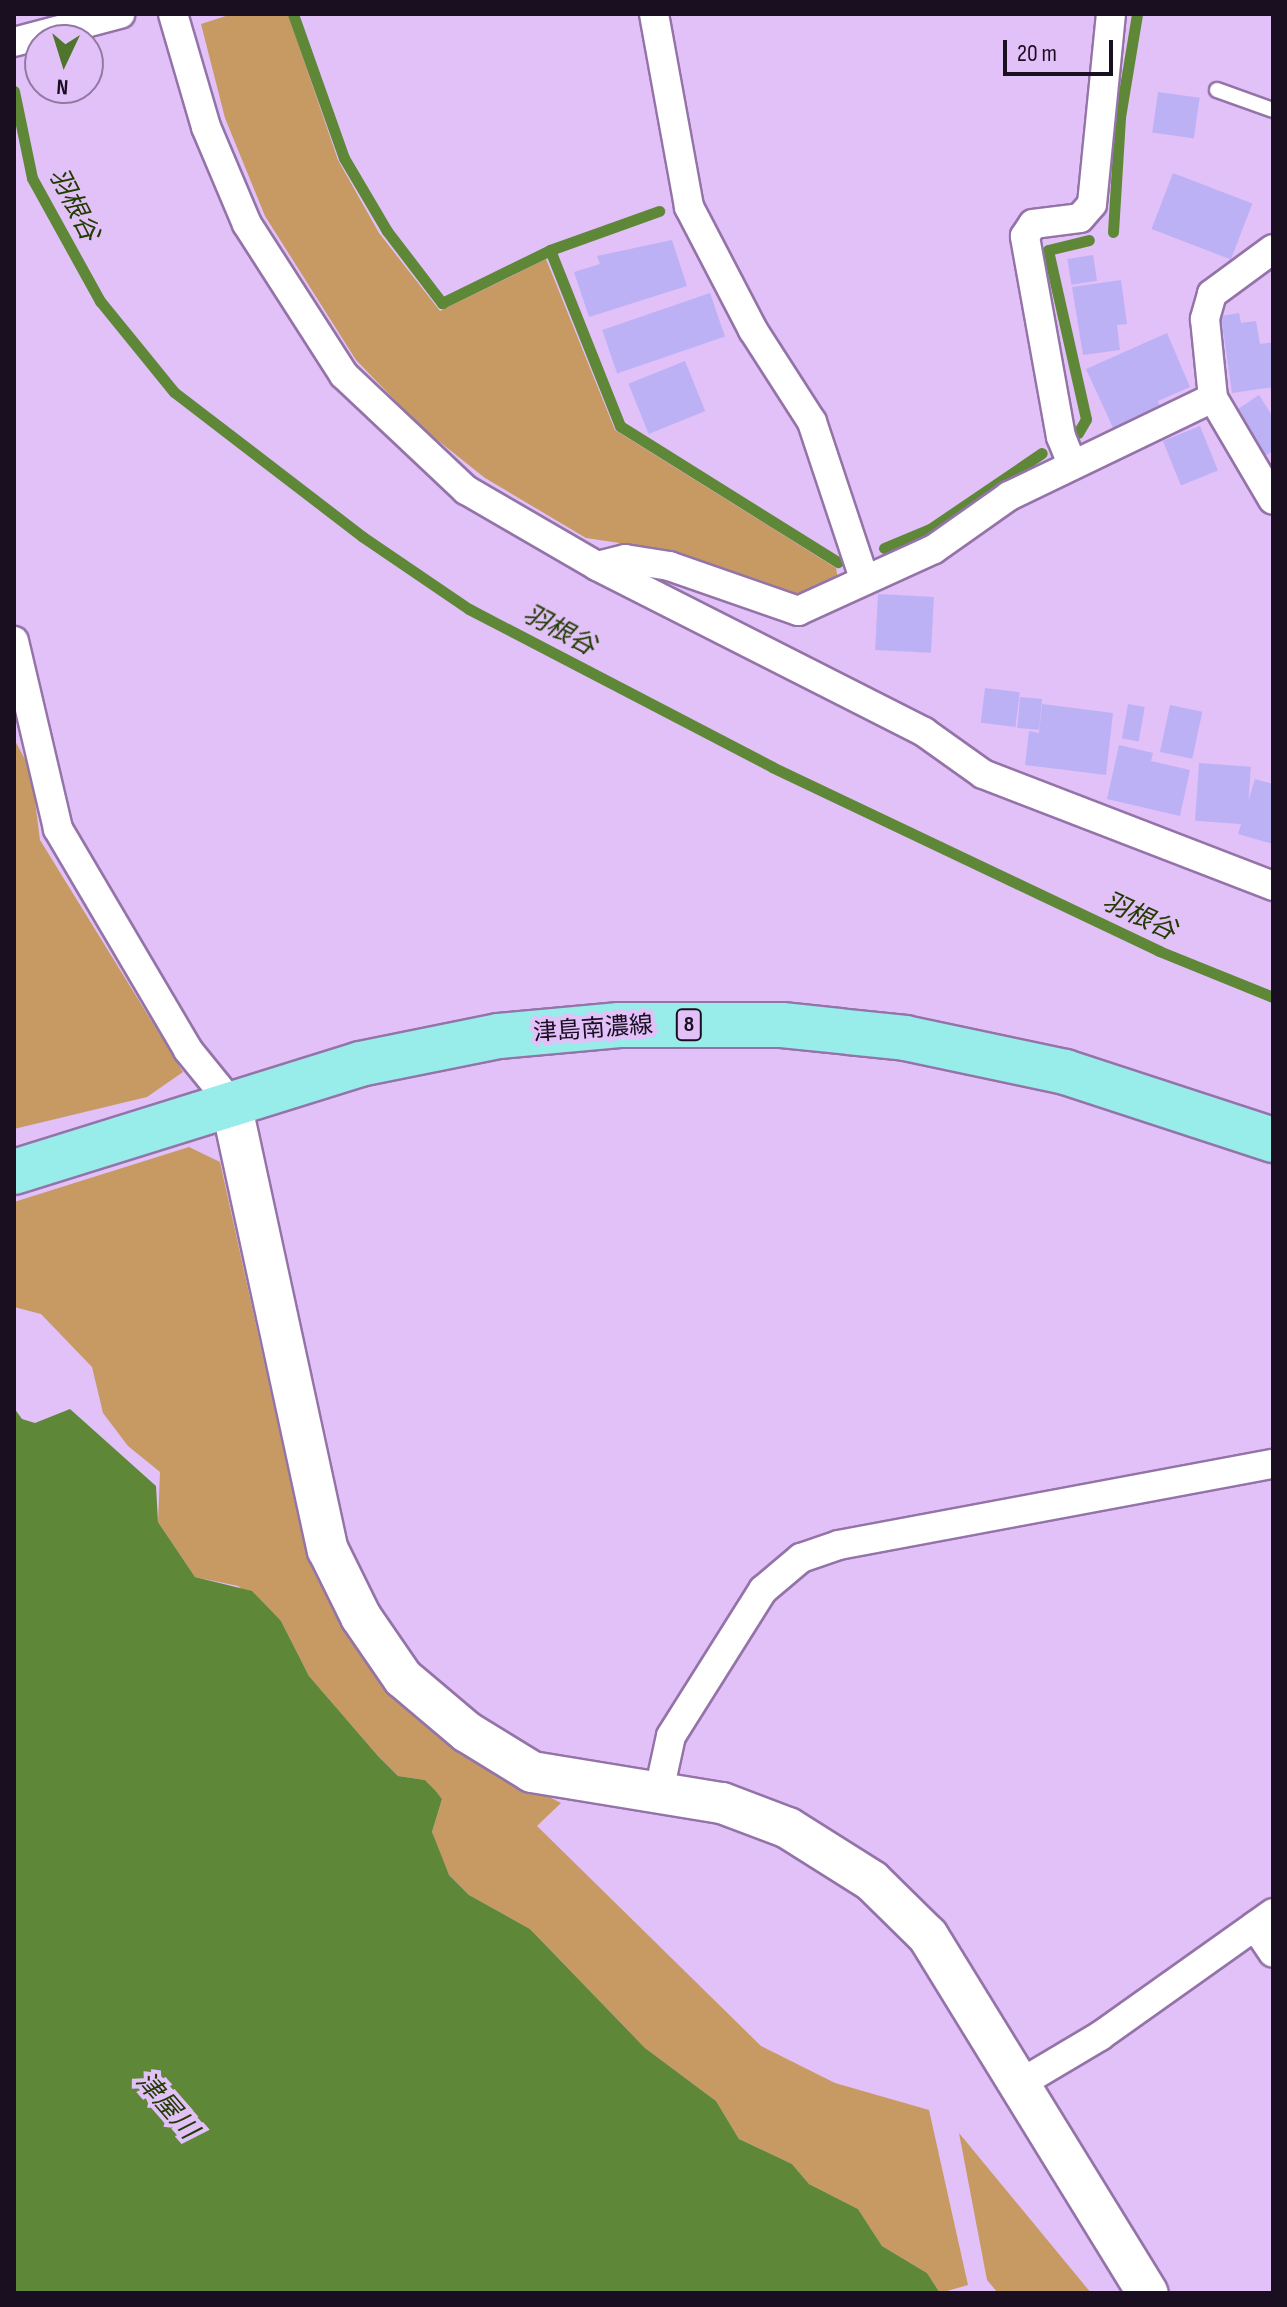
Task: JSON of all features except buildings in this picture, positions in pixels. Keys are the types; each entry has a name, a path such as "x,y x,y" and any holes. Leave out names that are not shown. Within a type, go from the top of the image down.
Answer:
{"main road":[{"name":"津島南濃線","path":"14,1172 360,1064 499,1036 619,1025 782,1025 905,1038 1065,1072 1273,1140"}],"street":[{"path":"14,42 120,14"},
{"path":"173,14 206,127 247,224 344,375 466,490 597,566 924,732 983,774 1273,886"},
{"path":"654,14 689,207 753,330 812,422 864,578"},
{"path":"1072,464 1061,437 1025,236 1033,224 1080,218 1092,204 1111,14"},
{"path":"1273,249 1212,294 1205,319 1213,398 1273,500"},
{"path":"597,566 625,559 669,566 798,611 864,578 934,549 1009,496 1213,398"},
{"path":"14,641 58,829 188,1050 231,1103 306,1472 328,1550 361,1617 403,1678 467,1732 532,1772 590,1786 659,1791 722,1803 788,1828 872,1881 928,1936 1148,2293"},
{"path":"659,1791 671,1736 763,1590 801,1558 839,1545 1273,1464"},
{"path":"1021,2083 1100,2036 1264,1920 1273,1953"}],"lane":[{"path":"1217,90 1273,110"}],"shaded area":[{"path":"232,14 288,14 338,160 379,233 440,311 546,259 615,430 836,568 838,579 787,599 653,548 586,538 485,478 421,427 356,360 265,216 225,118 201,24"},
{"path":"14,739 31,770 40,840 183,1072 147,1097 14,1129"},
{"path":"189,1147 220,1162 305,1547 339,1620 375,1674 462,1753 561,1803 537,1826 761,2046 835,2083 929,2110 968,2285 940,2293 927,2273 882,2246 858,2209 809,2184 792,2164 739,2139 716,2101 645,2048 530,1929 469,1895 449,1875 436,1847 432,1832 442,1799 435,1790 425,1780 398,1776 378,1756 309,1676 281,1621 238,1586 195,1577 158,1522 160,1472 128,1446 103,1413 92,1367 41,1314 14,1307 14,1202"},
{"path":"959,2133 1091,2293 998,2293 987,2280"}],"water":[{"name":"津屋川","path":"14,1408 22,1419 35,1423 70,1409 156,1486 158,1522 195,1577 252,1591 281,1621 309,1676 378,1756 398,1776 425,1780 442,1799 432,1832 449,1875 469,1895 530,1929 645,2048 716,2101 739,2139 792,2164 809,2184 858,2209 882,2246 927,2273 940,2293 14,2293"}],"waterway":[{"path":"293,14 344,158 387,231 442,303 550,250 620,426 838,562"},
{"path":"1113,232 1120,117 1137,14"},
{"name":"羽根谷","path":"14,91 32,178 100,301 174,392 363,537 469,609 772,767 1159,951 1273,997"},
{"path":"550,250 659,211"},
{"path":"1078,433 1086,419 1048,250 1089,240"},
{"path":"884,548 930,529 1042,453"}]}
